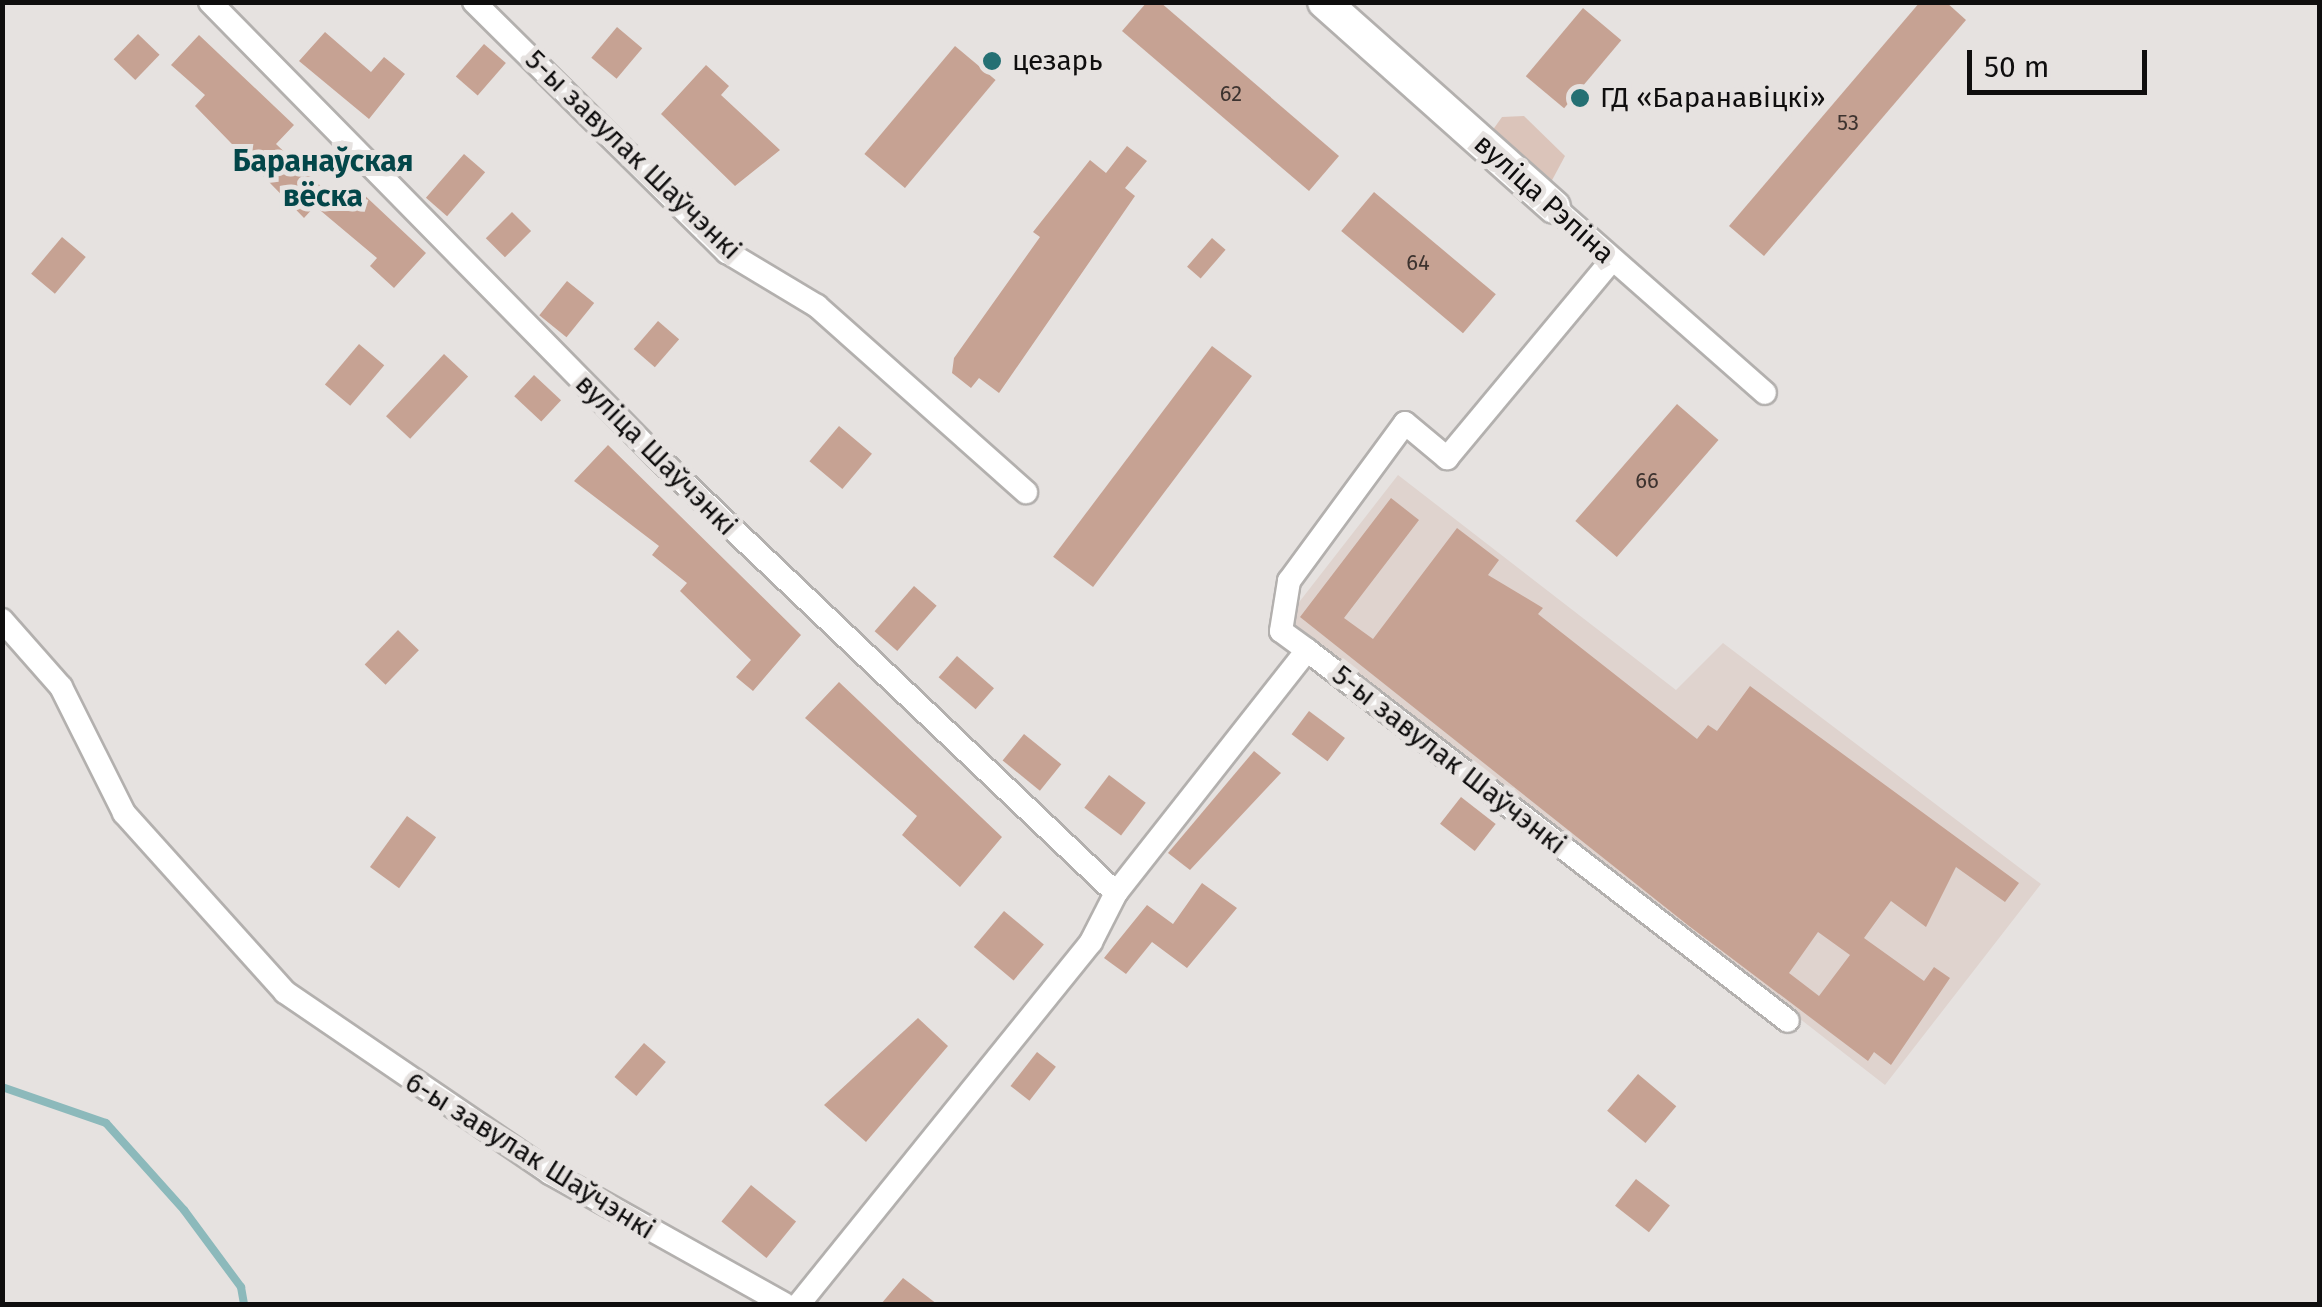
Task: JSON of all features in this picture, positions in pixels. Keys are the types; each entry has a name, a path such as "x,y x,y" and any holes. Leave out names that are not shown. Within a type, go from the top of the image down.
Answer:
{"street":[{"name":"вуліца Шаўчэнкі","path":"210,2 657,457 1116,894"},
{"name":"5-ы завулак Шаўчэнкі","path":"474,2 728,252 817,306 1026,492"},
{"name":"вуліца Рэпіна","path":"1324,2 1765,393"},
{"path":"1308,650 1281,631 1289,581 1404,423 1447,458 1612,260"},
{"name":"6-ы завулак Шаўчэнкі","path":"2,620 61,687 124,813 285,992 550,1173 784,1304"},
{"name":"5-ы завулак Шаўчэнкі","path":"1116,894 1308,650 1788,1021"},
{"path":"799,1304 1091,942 1116,894"}],"shaded area":[{"path":"1524,116 1565,156 1550,184 1492,131 1502,117"},
{"path":"1398,475 1676,690 1723,643 2041,884 1885,1085 1286,619"}],"building":[{"path":"1147,2 1160,2 1339,156 1309,191 1122,31"},
{"path":"1920,2 1946,2 1966,20 1764,256 1729,226"},
{"path":"1583,8 1621,40 1564,108 1526,76"},
{"path":"617,27 642,48 617,79 591,58"},
{"path":"325,32 371,72 384,57 405,74 369,119 299,61"},
{"path":"138,34 160,55 135,80 114,59"},
{"path":"199,35 294,125 276,144 345,209 360,191 426,253 394,288 370,266 377,258 315,206 304,218 195,106 205,95 171,65"},
{"path":"484,44 506,63 478,95 456,76"},
{"path":"955,46 996,80 905,188 864,154"},
{"path":"706,65 729,86 721,95 780,150 735,186 661,114"},
{"path":"1127,146 1147,161 1125,188 1135,196 999,393 979,378 971,388 952,373 954,358 1040,237 1033,232 1090,160 1106,173"},
{"path":"464,154 485,172 447,216 426,198"},
{"path":"1374,192 1496,294 1463,333 1341,231"},
{"path":"512,212 531,231 505,257 486,238"},
{"path":"62,237 86,257 55,294 31,274"},
{"path":"1212,238 1226,250 1201,278 1187,267"},
{"path":"567,281 594,303 567,337 539,315"},
{"path":"658,321 679,339 655,367 634,349"},
{"path":"359,344 384,365 350,406 325,385"},
{"path":"1212,346 1252,376 1093,587 1053,557"},
{"path":"444,354 468,377 410,439 386,416"},
{"path":"534,375 561,400 541,421 514,396"},
{"path":"1677,404 1719,440 1617,557 1575,521"},
{"path":"839,426 872,454 842,489 809,461"},
{"path":"608,445 801,635 753,691 736,677 751,660 680,591 687,583 652,555 659,546 574,481"},
{"path":"1391,498 1419,520 1344,618 1373,639 1457,528 1499,560 1488,575 1543,608 1538,614 1697,739 1708,725 1717,731 1750,686 2019,883 2005,902 1956,867 1926,927 1891,901 1864,938 1924,981 1934,967 1950,978 1891,1065 1874,1052 1868,1061 1689,926 1300,617","holes":["1818,932 1850,955 1819,996 1789,973"]},
{"path":"914,586 937,606 897,651 875,631"},
{"path":"398,630 419,650 386,685 365,665"},
{"path":"957,656 994,688 976,709 939,677"},
{"path":"839,682 1002,837 960,887 902,835 917,816 805,718"},
{"path":"1309,711 1345,738 1327,761 1292,734"},
{"path":"1024,734 1061,764 1040,791 1003,760"},
{"path":"1254,751 1281,773 1190,870 1168,853"},
{"path":"1109,775 1146,803 1121,835 1084,808"},
{"path":"1461,797 1496,824 1475,851 1440,824"},
{"path":"407,816 436,837 399,888 370,867"},
{"path":"1202,883 1237,908 1187,968 1152,942 1126,974 1104,958 1147,905 1173,924"},
{"path":"1004,911 1044,944 1014,980 974,947"},
{"path":"918,1018 948,1046 866,1142 824,1105"},
{"path":"644,1043 666,1062 636,1096 614,1077"},
{"path":"1037,1052 1056,1067 1029,1101 1011,1086"},
{"path":"1638,1074 1676,1106 1645,1143 1607,1111"},
{"path":"1636,1179 1670,1205 1649,1232 1615,1206"},
{"path":"751,1185 796,1222 766,1258 721,1222"},
{"path":"903,1278 937,1304 881,1304"}],"waterway":[{"path":"2,1087 106,1123 184,1210 241,1287 244,1304"}],"place":[{"name":"цезарь","path":"992,61"},
{"name":"ГД «Баранавіцкі»","path":"1580,98"}],"district":[{"name":"Баранаўская вёска","path":"323,178"}]}
